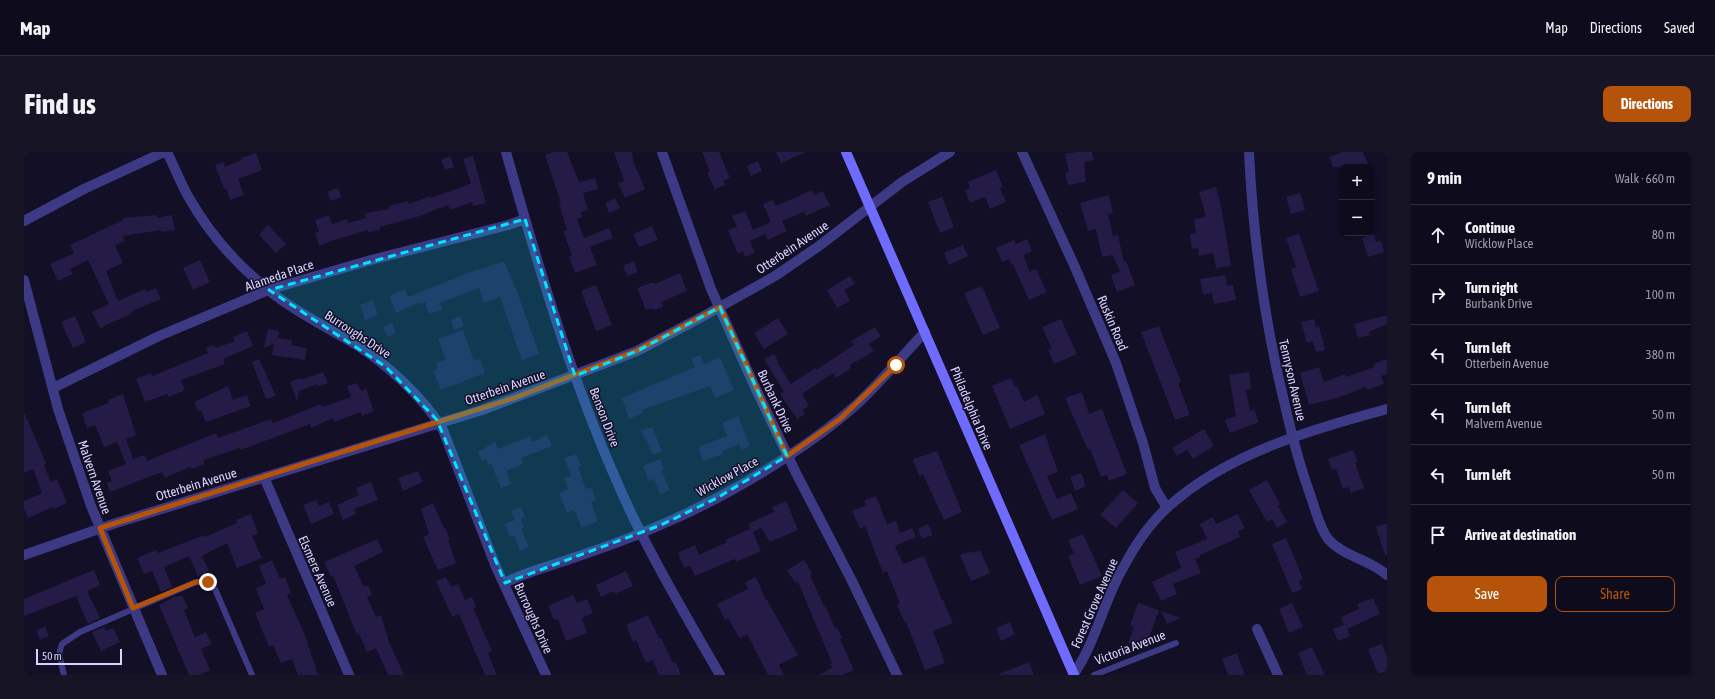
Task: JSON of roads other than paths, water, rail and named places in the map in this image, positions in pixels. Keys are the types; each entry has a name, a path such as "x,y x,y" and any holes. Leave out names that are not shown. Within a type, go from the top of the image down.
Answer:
{"main road":[{"name":"Philadelphia Drive","path":"846,152 1074,675"}],"street":[{"path":"24,221 84,189 164,152"},
{"name":"Burroughs Drive","path":"167,152 188,196 206,223 229,251 269,290 304,315 356,344 386,367 404,383 439,423 472,502 496,567 505,583 516,612 546,675"},
{"name":"Benson Drive","path":"506,152 569,361 601,442 642,533 686,617 720,675"},
{"name":"Burbank Drive","path":"662,152 694,245 720,307 787,456 851,578 897,675"},
{"name":"Otterbein Avenue","path":"24,555 100,528 439,423 575,376 636,351 775,276 819,246 902,182 950,152"},
{"name":"Ruskin Road","path":"1022,152 1074,265 1116,363 1155,488 1167,508"},
{"name":"Tennyson Avenue","path":"1249,152 1261,286 1271,344 1293,439 1305,482 1327,538 1341,550 1375,567 1387,575"},
{"name":"Alameda Place","path":"53,388 159,336 269,290 363,262 508,225 525,219"},
{"name":"Malvern Avenue","path":"24,280 53,388 78,468 100,528 162,675"},
{"name":"Wicklow Place","path":"505,583 519,575 581,556 642,533 717,498 822,433 856,404 896,365 925,332"},
{"name":"Forest Grove Avenue","path":"1074,675 1082,662 1109,595 1122,569 1141,539 1167,508 1193,486 1215,472 1252,454 1349,419 1387,409"},
{"name":"Elsmere Avenue","path":"264,477 349,675"},
{"path":"1257,629 1278,675"}],"lane":[{"path":"64,675 59,654 62,644 80,632 196,582 208,582 215,589 252,675"},
{"name":"Victoria Avenue","path":"1094,675 1176,643"}]}
